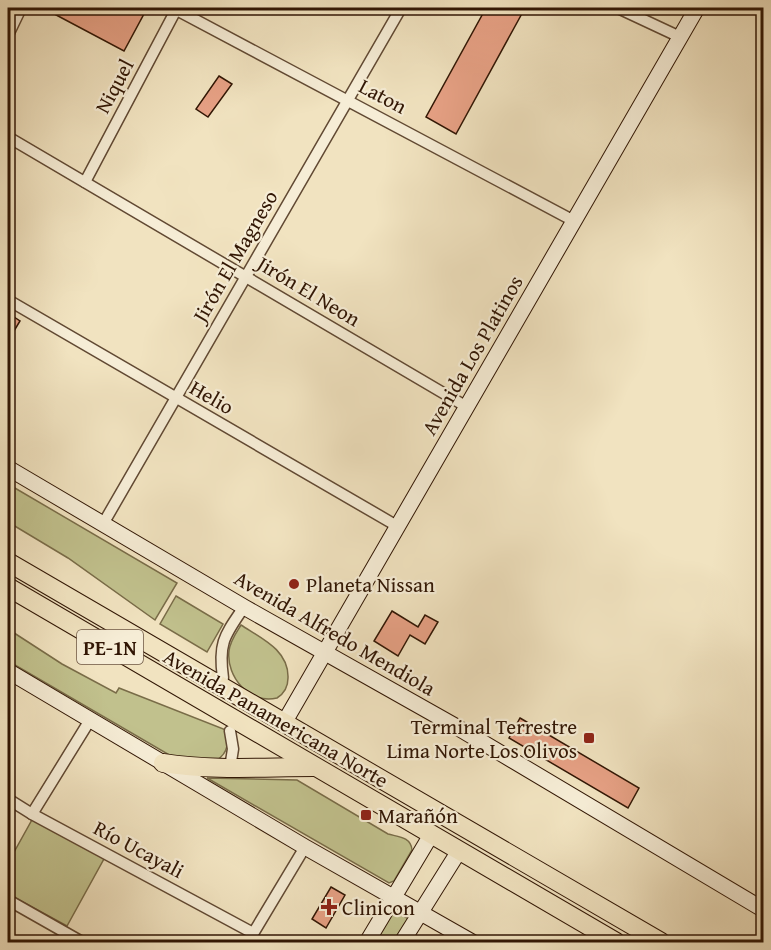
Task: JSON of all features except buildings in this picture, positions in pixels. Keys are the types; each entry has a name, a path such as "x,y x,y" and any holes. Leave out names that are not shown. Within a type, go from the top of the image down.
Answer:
{"highway":[{"name":"Avenida Panamericana Norte","path":"8,562 661,942"},
{"name":"Avenida Panamericana Norte","path":"8,587 616,942"},
{"path":"163,763 192,768 315,766"}],"main road":[{"name":"Avenida Los Platinos","path":"284,723 697,8"},
{"name":"Avenida Alfredo Mendiola","path":"8,468 244,607 462,730 764,910"},
{"path":"8,671 305,847 472,942"},
{"path":"367,942 431,834"},
{"path":"402,942 459,851"}],"street":[{"path":"8,35 21,8"},
{"name":"Laton","path":"175,8 574,221"},
{"name":"Niquel","path":"85,182 175,8"},
{"name":"Jirón El Magneso","path":"103,524 401,8"},
{"path":"618,8 680,37"},
{"name":"Jirón El Neon","path":"8,137 466,407"},
{"name":"Helio","path":"8,300 397,526"},
{"path":"223,678 222,643 244,607"},
{"path":"32,814 90,720"},
{"path":"230,731 233,749 230,768"},
{"name":"Río Ucayali","path":"8,799 250,938"},
{"path":"250,938 305,847"},
{"path":"8,900 82,942"}],"green space":[{"path":"8,484 177,583 155,620 68,558 8,522"},
{"path":"176,596 223,624 207,652 160,624"},
{"path":"241,625 265,640 279,652 284,660 287,668 287,684 284,692 277,698 267,699 249,693 242,687 231,670 229,651 232,640"},
{"path":"8,629 62,664 116,693 119,688 226,730 227,743 224,754 217,760 171,756 8,661"},
{"path":"207,778 297,780 388,834 407,840 412,850 394,881 389,883"},
{"path":"33,818 105,857 67,926 8,894 8,863"},
{"path":"392,910 409,919 396,942 373,942"}],"place":[{"name":"Planeta Nissan","path":"294,584"},
{"name":"Terminal Terrestre Lima Norte Los Olivos","path":"589,738"},
{"name":"Marañón","path":"366,815"},
{"name":"Clinicon","path":"329,907"}]}
